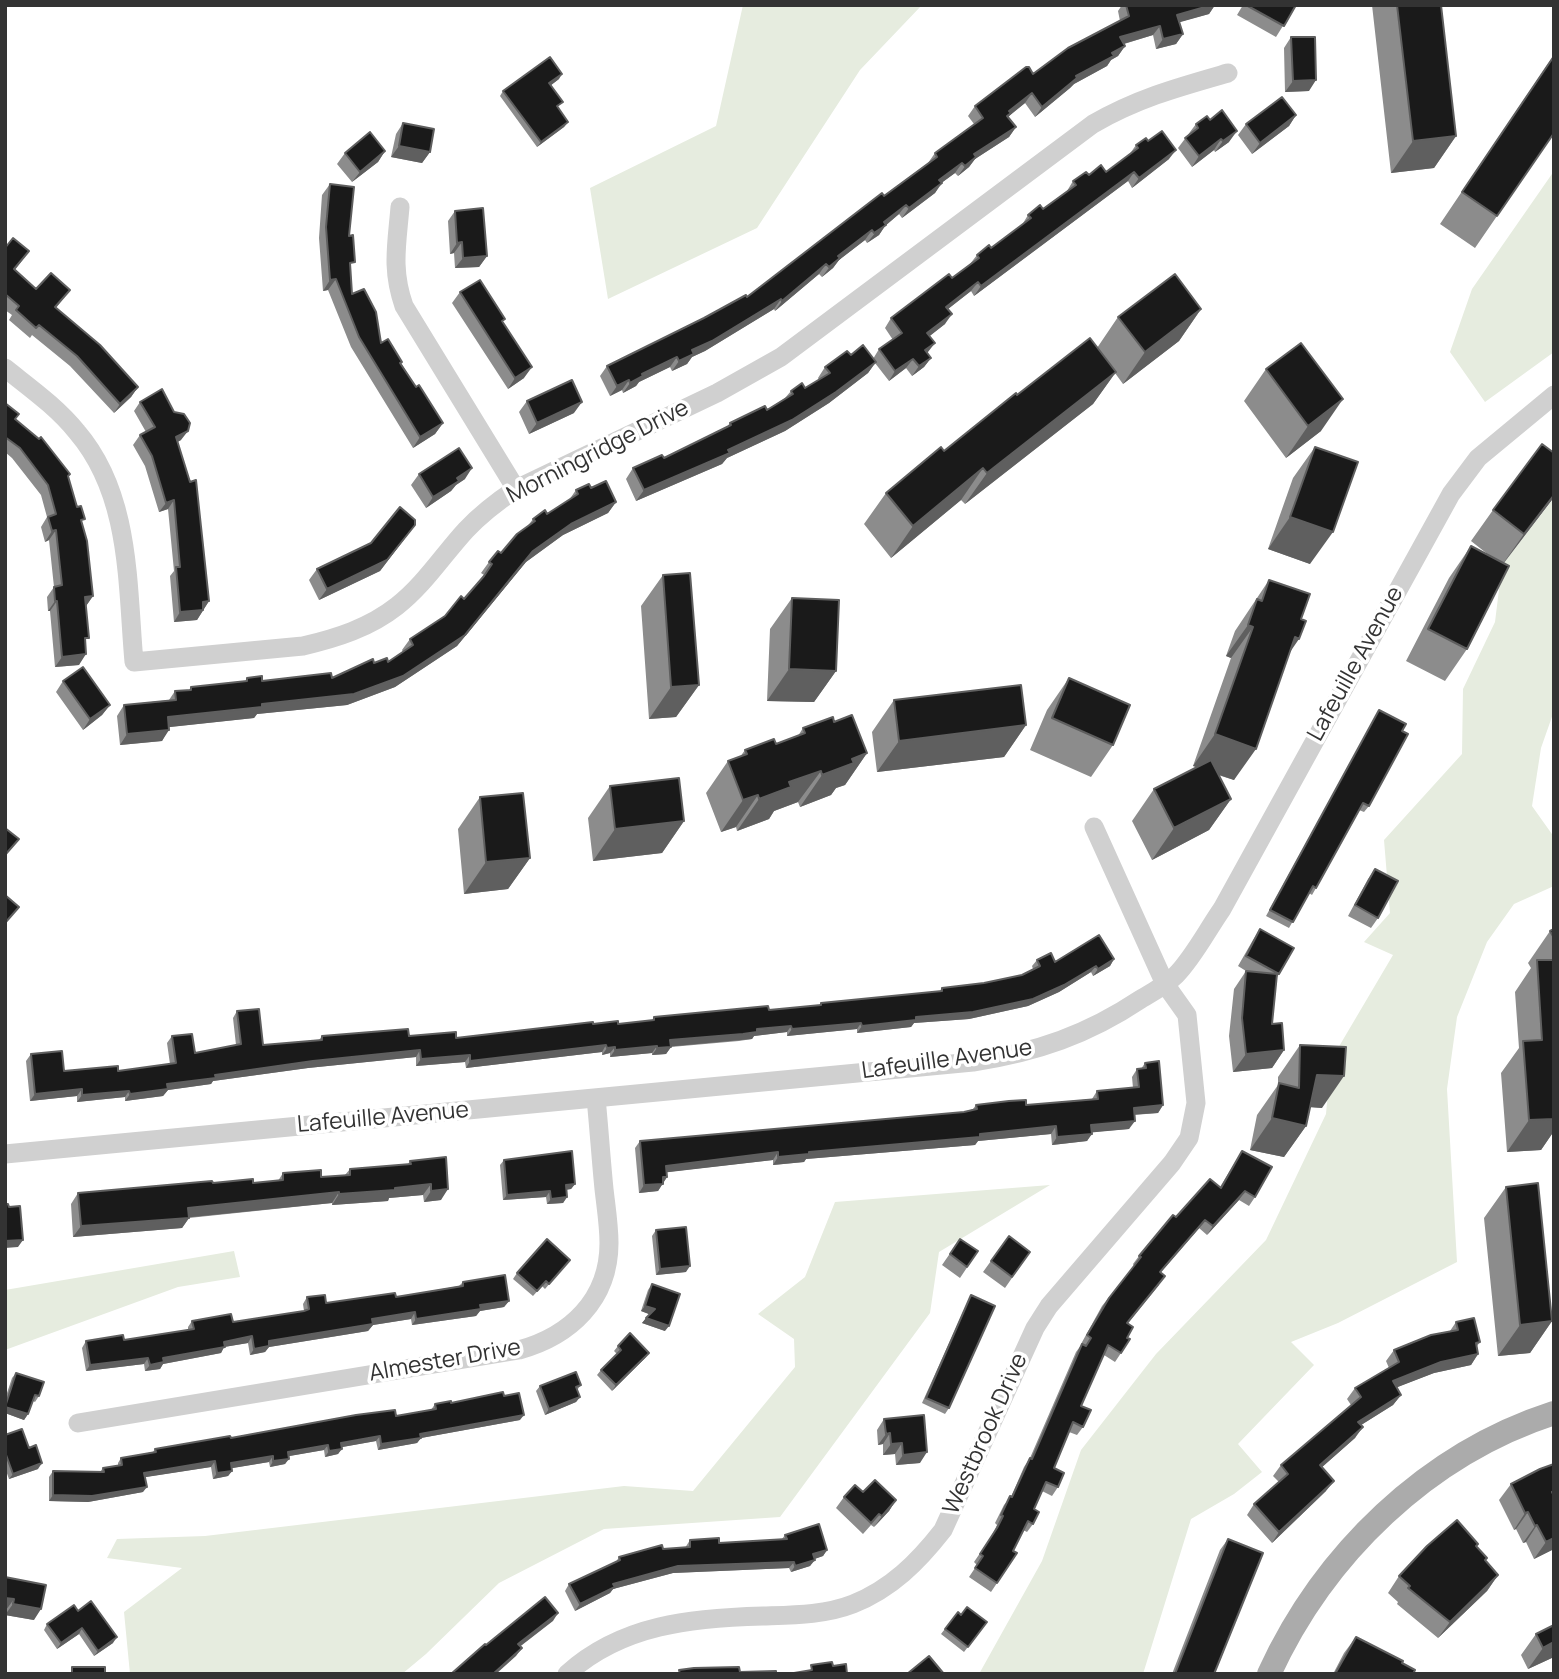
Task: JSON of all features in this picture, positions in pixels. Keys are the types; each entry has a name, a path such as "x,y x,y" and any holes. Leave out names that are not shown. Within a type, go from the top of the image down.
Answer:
{"main road":[{"path":"1269,1674 1296,1622 1314,1595 1357,1540 1381,1516 1433,1474 1467,1451 1504,1432 1554,1413"}],"street":[{"name":"Morningridge Drive","path":"5,368 54,408 77,431 103,471 113,494 121,525 134,662 303,646 352,632 396,607 468,528 516,489 717,393 781,357 1093,124 1152,95 1228,73"},
{"path":"400,207 395,269 404,306 516,489"},
{"name":"Lafeuille Avenue","path":"5,1154 973,1062 1016,1055 1081,1034 1124,1011 1177,974 1222,909 1451,494 1478,458 1554,396"},
{"name":"Westbrook Drive","path":"568,1674 592,1654 618,1640 648,1629 714,1617 822,1612 852,1605 889,1585 925,1553 943,1530 1035,1328 1049,1306 1172,1163 1189,1138 1196,1103 1187,1015 1165,984 1094,827"},
{"name":"Almester Drive","path":"78,1423 519,1350 558,1335 590,1304 607,1269 609,1243 596,1098"}],"shaded area":[{"path":"743,5 922,5 860,70 757,228 608,299 590,188 716,126"},
{"path":"1554,171 1554,352 1485,402 1450,352 1472,289"},
{"path":"1554,498 1554,711 1541,748 1532,806 1554,837 1554,886 1514,904 1487,942 1457,1017 1447,1089 1457,1262 1338,1323 1291,1342 1314,1365 1238,1444 1262,1472 1234,1494 1191,1519 1143,1674 979,1674 1042,1561 1081,1450 1156,1354 1266,1240 1326,1114 1331,1060 1393,955 1364,942 1390,913 1384,840 1462,754 1463,689 1495,622 1502,565"},
{"path":"1050,1185 939,1252 930,1313 780,1517 604,1529 499,1583 402,1674 130,1674 124,1612 182,1568 107,1558 117,1539 205,1536 624,1486 693,1491 795,1367 794,1339 758,1314 805,1277 835,1202"},
{"path":"234,1251 240,1277 178,1287 5,1350 5,1290"}],"building":[{"path":"1126,5 1212,5 1177,15 1183,34 1163,39 1160,26 1120,37 1125,46 1112,53 1114,56 1076,76 1077,78 1042,107 1032,93 1009,111 1011,113 1007,116 1016,127 974,154 976,157 965,166 962,163 939,180 942,183 909,208 906,205 884,222 886,225 874,233 872,230 838,256 840,258 829,267 826,264 782,301 781,299 712,341 692,350 694,354 679,361 677,357 630,383 629,380 617,386 607,366 746,295 747,297 882,193 884,196 937,157 935,153 983,118 975,106 1026,67 1029,67 1033,74 1068,48 1129,16"},
{"path":"1246,5 1296,5 1284,26"},
{"path":"1397,5 1441,5 1456,136 1413,141"},
{"path":"1291,37 1315,37 1316,80 1293,81"},
{"path":"1554,56 1554,133 1497,216 1462,192"},
{"path":"550,57 562,74 549,83 563,102 557,106 568,122 541,142 503,91"},
{"path":"1282,97 1296,115 1260,143 1246,124"},
{"path":"1222,110 1237,131 1223,141 1221,139 1199,156 1185,138 1198,128 1196,124 1207,116 1210,120"},
{"path":"403,123 434,129 430,152 399,146"},
{"path":"1162,131 1176,150 1139,178 1134,172 981,286 978,282 946,307 952,314 927,333 935,343 925,350 931,358 919,366 913,359 895,371 879,349 902,333 891,318 949,274 952,278 979,258 977,255 989,245 991,248 1031,218 1028,215 1040,205 1043,209 1076,185 1073,181 1086,172 1089,175 1101,165 1106,172 1138,148 1136,145 1146,138 1148,141"},
{"path":"370,132 385,151 360,172 345,153"},
{"path":"330,184 354,187 349,236 353,235 355,262 350,263 352,294 364,289 376,312 381,343 388,339 402,362 400,363 416,387 419,385 443,423 420,437 359,337 336,279 330,280 326,227"},
{"path":"483,208 487,256 463,258 462,242 457,243 455,211"},
{"path":"13,238 29,251 14,269 36,289 51,273 70,290 55,307 100,345 138,387 120,404 77,356 39,325 36,328 16,310 19,306 5,294 5,248"},
{"path":"1175,274 1201,309 1145,352 1118,317"},
{"path":"480,280 505,319 502,321 532,367 515,378 460,292"},
{"path":"1090,338 1116,372 987,473 983,468 913,526 886,493 941,447 944,451"},
{"path":"1301,343 1343,399 1308,426 1266,369"},
{"path":"863,345 876,362 836,392 792,420 728,450 730,453 644,490 633,468 662,455 664,458 765,406 767,410 793,394 791,391 802,383 805,388 830,373 825,367 847,351 851,355"},
{"path":"572,380 582,402 537,423 527,401"},
{"path":"162,389 174,412 184,414 190,423 188,431 176,437 190,482 196,480 209,601 203,602 203,610 180,612 176,567 180,567 174,500 166,503 152,456 140,435 155,427 140,402"},
{"path":"5,403 19,414 15,419 39,439 41,437 70,474 68,476 77,507 81,506 85,519 81,520 87,541 93,596 85,597 89,638 85,638 86,654 62,657 54,587 62,585 56,530 52,531 48,517 56,514 48,485 20,448 5,437"},
{"path":"1542,444 1554,453 1554,495 1524,534 1493,510"},
{"path":"1315,447 1358,462 1333,532 1290,517"},
{"path":"459,448 472,468 457,478 459,481 433,497 419,474"},
{"path":"606,481 616,502 571,524 533,551 465,635 403,676 354,694 168,717 169,730 127,734 124,705 176,700 175,691 191,690 191,687 247,681 247,678 262,676 262,681 331,673 332,678 373,659 374,663 387,658 388,662 413,645 410,639 445,616 461,596 464,599 484,576 492,564 489,562 498,551 501,553 517,534 535,521 533,519 545,510 547,514 578,494 576,490 589,484 591,488"},
{"path":"400,507 415,520 415,525 387,560 327,589 317,569 371,543"},
{"path":"1471,546 1509,566 1467,649 1428,629"},
{"path":"690,573 699,685 671,687 663,575"},
{"path":"1269,580 1310,594 1301,619 1306,621 1299,639 1295,637 1256,749 1215,734 1253,627 1248,625 1257,599 1262,601"},
{"path":"792,598 839,600 836,671 789,669"},
{"path":"83,667 110,705 90,719 63,681"},
{"path":"1069,678 1130,705 1113,745 1052,718"},
{"path":"1021,685 1026,725 899,741 894,700"},
{"path":"1379,710 1406,724 1402,731 1408,734 1369,806 1363,803 1316,888 1313,886 1293,922 1270,910"},
{"path":"852,715 867,753 852,759 854,763 822,775 821,771 789,782 791,787 759,799 758,795 743,800 728,761 747,754 745,750 774,739 776,744 805,733 803,728 833,717 834,722"},
{"path":"1211,760 1231,799 1174,828 1154,789"},
{"path":"679,778 684,821 615,829 610,786"},
{"path":"523,793 530,858 486,862 480,797"},
{"path":"5,828 19,839 5,855"},
{"path":"1375,869 1398,881 1378,918 1355,905"},
{"path":"5,895 19,907 5,923"},
{"path":"1260,929 1294,948 1279,974 1246,956"},
{"path":"1099,935 1114,959 1098,969 1096,966 1033,999 973,1012 916,1017 916,1020 862,1026 861,1023 757,1029 757,1032 743,1034 670,1040 671,1047 615,1050 615,1047 607,1048 606,1045 470,1061 470,1055 421,1059 420,1050 215,1075 216,1078 167,1084 168,1089 130,1094 129,1091 82,1095 82,1089 35,1094 31,1054 62,1051 64,1071 118,1066 118,1071 176,1063 172,1036 192,1034 195,1053 241,1044 237,1011 259,1009 263,1045 322,1040 322,1036 408,1029 409,1036 456,1032 456,1038 593,1022 618,1021 618,1024 654,1020 654,1017 768,1006 769,1010 942,991 942,988 1022,975 1040,966 1037,960 1051,953 1055,962"},
{"path":"1537,960 1554,960 1554,1119 1529,1120 1523,1041 1542,1040"},
{"path":"1246,971 1277,974 1272,1024 1282,1023 1284,1050 1246,1054 1242,1018"},
{"path":"1300,1045 1346,1047 1344,1076 1317,1075 1306,1126 1272,1118 1279,1083 1299,1088"},
{"path":"1159,1061 1163,1105 1134,1108 1135,1121 1091,1125 1092,1134 1057,1137 1056,1126 980,1134 980,1137 778,1157 778,1152 666,1166 667,1177 663,1177 663,1184 644,1185 640,1141 964,1112 977,1109 976,1105 1009,1101 1026,1100 1026,1105 1098,1099 1097,1091 1139,1087 1137,1069 1146,1068 1145,1063"},
{"path":"572,1151 575,1184 566,1185 567,1197 551,1199 550,1191 507,1195 504,1160"},
{"path":"1242,1151 1272,1167 1255,1197 1245,1191 1213,1226 1205,1220 1160,1272 1165,1276 1127,1323 1133,1327 1127,1338 1130,1339 1121,1353 1108,1345 1081,1406 1091,1410 1083,1427 1073,1422 1054,1468 1064,1473 1058,1487 1046,1482 1034,1509 1039,1512 1033,1524 1028,1521 1013,1551 1017,1553 997,1583 975,1568 983,1556 980,1554 997,1528 1010,1496 1012,1497 1030,1458 1032,1459 1082,1344 1086,1346 1091,1338 1087,1335 1109,1298 1141,1257 1139,1256 1173,1215 1176,1217 1210,1179 1221,1188"},
{"path":"446,1157 448,1189 431,1191 431,1184 395,1190 339,1192 188,1208 189,1218 81,1226 78,1193 212,1181 253,1179 253,1183 283,1180 283,1173 321,1170 321,1177 350,1175 350,1169 411,1164 410,1161"},
{"path":"1538,1183 1552,1321 1520,1325 1506,1187"},
{"path":"5,1204 9,1207 20,1206 23,1240 5,1241"},
{"path":"686,1227 690,1266 660,1269 656,1230"},
{"path":"1009,1236 1030,1252 1012,1277 991,1261"},
{"path":"547,1239 570,1260 549,1284 546,1281 537,1291 517,1273"},
{"path":"960,1239 978,1251 967,1267 950,1254"},
{"path":"505,1275 509,1301 480,1305 481,1309 416,1319 415,1312 372,1319 373,1324 269,1341 269,1346 254,1349 252,1336 224,1342 225,1347 163,1358 164,1362 150,1365 148,1358 90,1365 86,1341 123,1335 124,1340 194,1329 192,1321 231,1314 233,1322 304,1311 309,1309 307,1297 325,1295 326,1303 395,1293 396,1297 463,1286 463,1282"},
{"path":"652,1284 680,1294 669,1326 646,1318 655,1309 645,1306"},
{"path":"971,1295 995,1306 949,1408 926,1398"},
{"path":"1474,1318 1480,1342 1476,1343 1478,1354 1441,1362 1393,1381 1401,1395 1358,1422 1363,1427 1320,1465 1334,1481 1279,1532 1254,1504 1288,1474 1281,1465 1361,1397 1355,1388 1399,1362 1394,1350 1431,1335 1458,1330 1456,1322"},
{"path":"630,1333 649,1353 616,1385 601,1370 621,1350 618,1346"},
{"path":"576,1372 581,1385 576,1387 580,1397 549,1409 540,1386"},
{"path":"16,1373 44,1382 39,1396 35,1395 28,1414 5,1407"},
{"path":"503,1392 504,1396 519,1393 524,1415 420,1434 421,1438 381,1444 380,1436 341,1443 342,1449 329,1451 328,1445 288,1452 289,1459 273,1461 273,1456 231,1463 232,1471 217,1473 215,1461 144,1473 147,1487 92,1496 53,1495 53,1471 104,1472 103,1468 122,1465 121,1458 156,1452 155,1449 356,1415 395,1410 396,1416 436,1409 435,1404"},
{"path":"924,1415 927,1452 903,1455 902,1443 891,1444 890,1433 886,1434 884,1419"},
{"path":"22,1429 29,1448 36,1445 42,1463 13,1474 5,1452 5,1435"},
{"path":"1554,1464 1554,1538 1546,1542 1528,1512 1525,1513 1511,1484"},
{"path":"875,1480 896,1500 882,1516 879,1514 871,1523 844,1497 855,1485 863,1492"},
{"path":"1457,1520 1478,1544 1476,1546 1487,1558 1485,1560 1498,1575 1450,1622 1408,1588 1410,1586 1399,1576 1427,1546"},
{"path":"819,1524 827,1550 813,1554 815,1560 795,1566 794,1562 678,1566 613,1584 615,1587 580,1604 569,1584 620,1560 619,1557 662,1545 663,1549 690,1547 690,1540 719,1538 719,1543 787,1539 785,1535"},
{"path":"1228,1539 1263,1553 1214,1674 1175,1674"},
{"path":"5,1577 46,1585 41,1609 13,1604 14,1599 5,1598"},
{"path":"545,1597 558,1613 518,1644 522,1648 493,1674 451,1674 485,1644"},
{"path":"91,1601 117,1637 98,1651 82,1628 61,1643 47,1624 74,1605 78,1611"},
{"path":"967,1607 987,1622 968,1647 945,1629 958,1612 961,1615"},
{"path":"1554,1625 1554,1642 1543,1648 1536,1634"},
{"path":"1356,1637 1403,1661 1402,1663 1415,1670 1413,1674 1335,1674"},
{"path":"929,1656 944,1674 907,1674"},
{"path":"832,1662 833,1666 846,1664 847,1674 788,1674 812,1670 811,1665"},
{"path":"72,1667 105,1667 105,1674 72,1674"},
{"path":"739,1667 740,1672 776,1671 776,1674 680,1674 679,1670 694,1668"}]}
